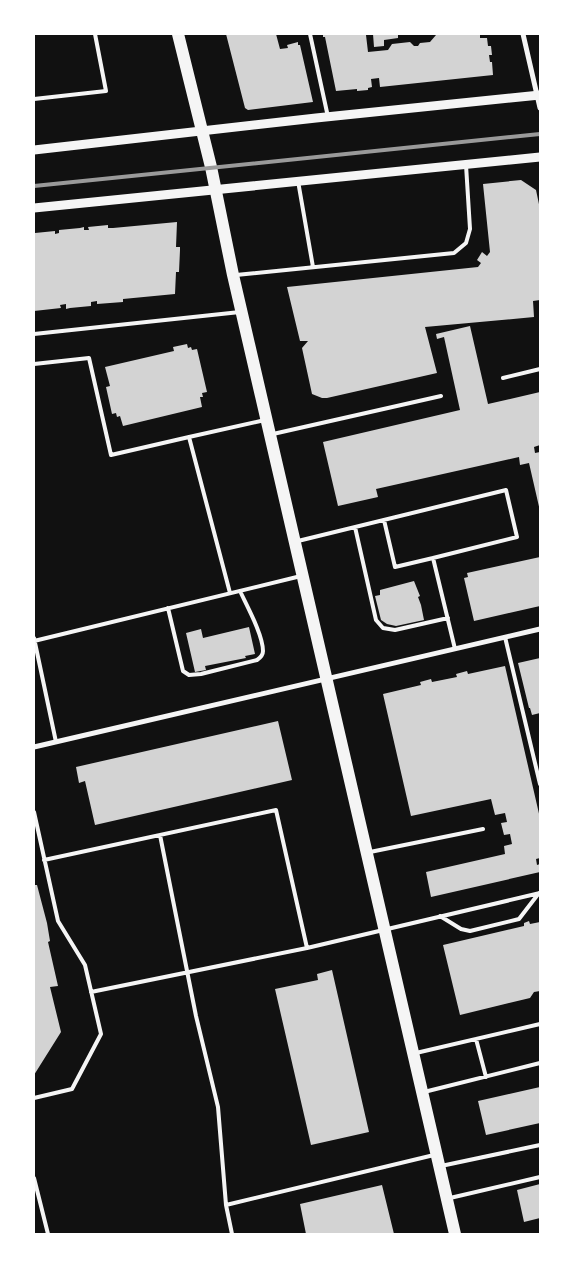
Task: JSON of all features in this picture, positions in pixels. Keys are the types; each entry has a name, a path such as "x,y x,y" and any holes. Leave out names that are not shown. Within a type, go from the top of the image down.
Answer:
{"main road":[{"path":"178,34 203,131 242,312 455,1234"}],"street":[{"path":"523,34 539,95 540,108"},
{"path":"34,150 539,95"},
{"path":"34,208 466,166 540,157"},
{"path":"34,747 540,629"}],"lane":[{"path":"34,99 106,91 95,34"},
{"path":"310,34 328,117"},
{"path":"234,275 454,253 466,243 470,229 466,166"},
{"path":"298,181 313,267"},
{"path":"34,334 242,312"},
{"path":"34,364 88,358 111,455 267,419"},
{"path":"503,378 540,369"},
{"path":"271,435 441,396"},
{"path":"189,438 230,593"},
{"path":"296,542 354,527 506,490 517,537 394,567 384,520"},
{"path":"354,527 376,620 383,628 395,630 448,618"},
{"path":"433,558 455,649"},
{"path":"56,742 34,639 304,576"},
{"path":"168,608 183,671 189,675 201,674 257,660 261,657 263,652 258,633 240,591"},
{"path":"505,637 540,784"},
{"path":"44,860 276,810 307,948"},
{"path":"34,812 58,921 85,965 101,1034 72,1089 34,1098"},
{"path":"368,853 483,829"},
{"path":"160,835 187,971 218,1106 226,1205 232,1234"},
{"path":"91,992 307,948 540,893"},
{"path":"440,916 465,931 478,929 519,919 540,893"},
{"path":"413,1053 540,1024"},
{"path":"476,1039 486,1077"},
{"path":"422,1092 540,1063"},
{"path":"226,1205 438,1160 540,1145"},
{"path":"446,1198 540,1177"},
{"path":"34,1178 48,1234"}],"building":[{"path":"226,34 276,34 280,49 288,48 287,45 298,42 313,102 248,110 245,108"},
{"path":"323,34 364,34 366,35 368,52 388,50 392,44 410,42 414,46 418,46 420,43 430,42 436,35 480,34 480,38 487,38 488,46 491,46 492,55 489,55 490,62 492,62 493,75 380,87 379,78 371,79 372,87 368,88 368,90 336,91"},
{"path":"373,34 398,34 398,38 384,40 384,46 374,47"},
{"path":"521,180 536,190 540,209 540,300 533,301 534,317 425,327 437,373 327,398 312,394 302,348 308,341 300,341 287,287 478,267 481,263 477,260 482,252 487,256 490,252 483,184"},
{"path":"177,222 176,247 180,247 180,250 175,294 123,299 123,302 97,304 97,301 91,302 91,306 66,309 66,304 60,305 61,308 34,311 35,233 55,231 55,234 59,233 59,230 84,227 84,230 89,230 88,227 108,225 108,228 113,228"},
{"path":"470,326 488,404 540,392 540,445 534,447 535,453 540,452 540,511 529,463 520,465 519,457 376,489 378,497 338,506 323,442 460,410 444,337 437,339 436,334"},
{"path":"187,344 188,348 191,347 192,350 197,349 207,392 202,393 203,397 200,397 202,407 123,426 120,416 117,417 116,413 112,414 106,387 110,386 105,367 174,351 173,347"},
{"path":"540,557 540,606 474,621 464,578 468,577 467,573"},
{"path":"414,581 420,596 418,597 424,620 396,626 381,620 375,596 380,595 380,590"},
{"path":"249,627 255,654 245,656 246,658 205,666 206,670 195,672 186,633 201,629 203,638"},
{"path":"540,658 540,713 532,715 518,663"},
{"path":"505,666 540,818 540,858 536,859 537,865 540,864 540,872 431,897 426,872 505,854 504,846 512,844 510,834 504,835 501,823 507,822 505,813 495,815 491,799 411,816 383,694 421,685 420,682 431,679 432,682 457,677 456,674 467,671 468,674"},
{"path":"278,721 292,780 95,825 85,781 79,783 76,767"},
{"path":"34,885 37,885 47,923 50,941 48,942 58,986 50,987 61,1032 34,1075"},
{"path":"529,921 530,924 540,922 540,991 534,992 530,998 460,1015 443,945 524,926 524,923"},
{"path":"332,970 369,1132 311,1145 275,989 318,980 317,974"},
{"path":"540,1087 540,1123 486,1135 478,1101"},
{"path":"540,1184 540,1218 524,1222 517,1190"},
{"path":"382,1185 394,1234 306,1234 300,1204"}],"railway":[{"path":"34,186 540,134"}]}
